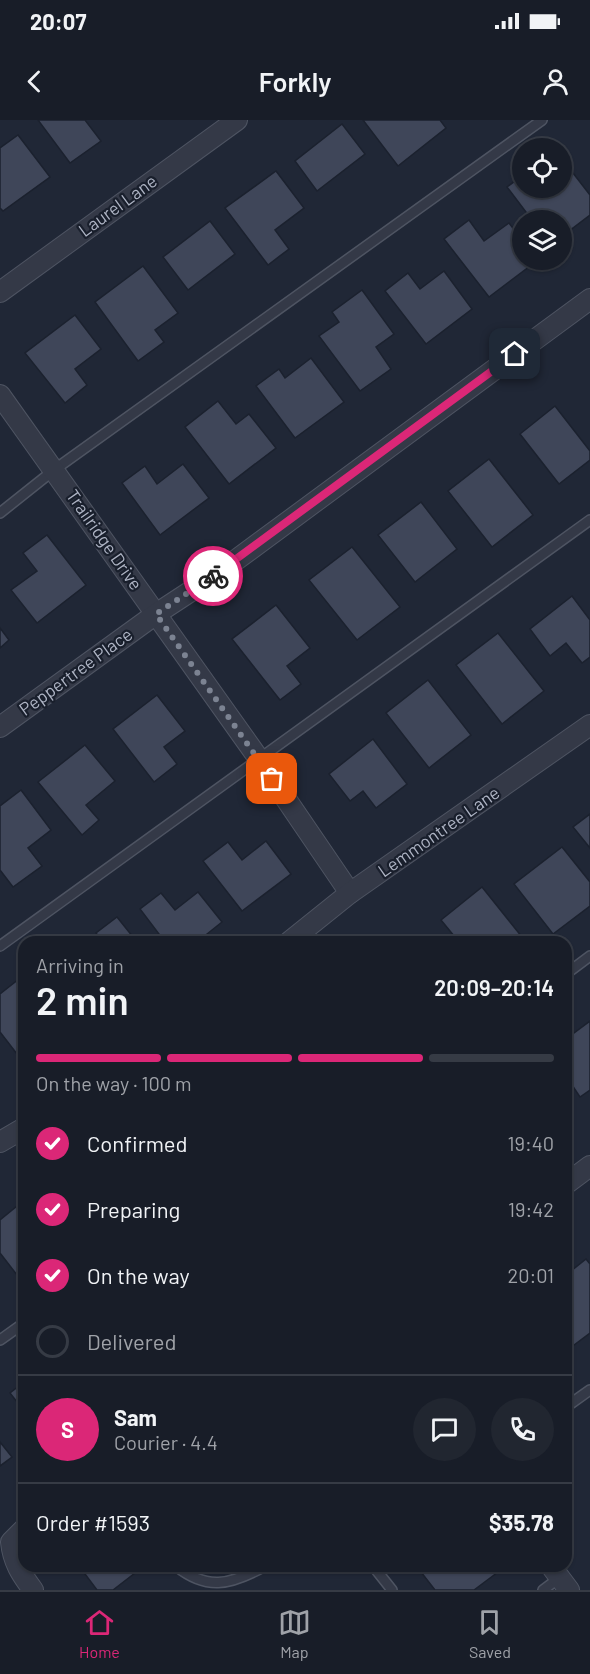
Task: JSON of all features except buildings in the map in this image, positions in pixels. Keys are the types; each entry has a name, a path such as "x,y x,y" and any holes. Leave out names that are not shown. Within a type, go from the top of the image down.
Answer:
{"street":[{"name":"Laurel Lane","path":"0,291 237,120"},
{"name":"Peppertree Place","path":"0,727 156,614 217,574 590,300"},
{"name":"Trailridge Drive","path":"0,395 259,760 350,893"},
{"name":"Lemmontree Lane","path":"296,936 350,893 590,725"},
{"path":"0,1142 18,1132"},
{"path":"572,1180 590,1166"},
{"path":"18,1536 12,1542 18,1570"},
{"path":"20,1572 33,1590"}],"lane":[{"path":"0,513 54,470 542,120"},
{"path":"0,946 590,520"},
{"path":"572,970 590,956"},
{"path":"0,1340 18,1327"},
{"path":"572,1403 590,1390"},
{"path":"181,1572 186,1579 205,1590 232,1584 254,1572"},
{"path":"378,1572 392,1590"},
{"path":"543,1590 560,1578"}],"way so far":[{"path":"213,576 156,614 272,779"}],"route":[{"path":"213,576 515,354"}]}
